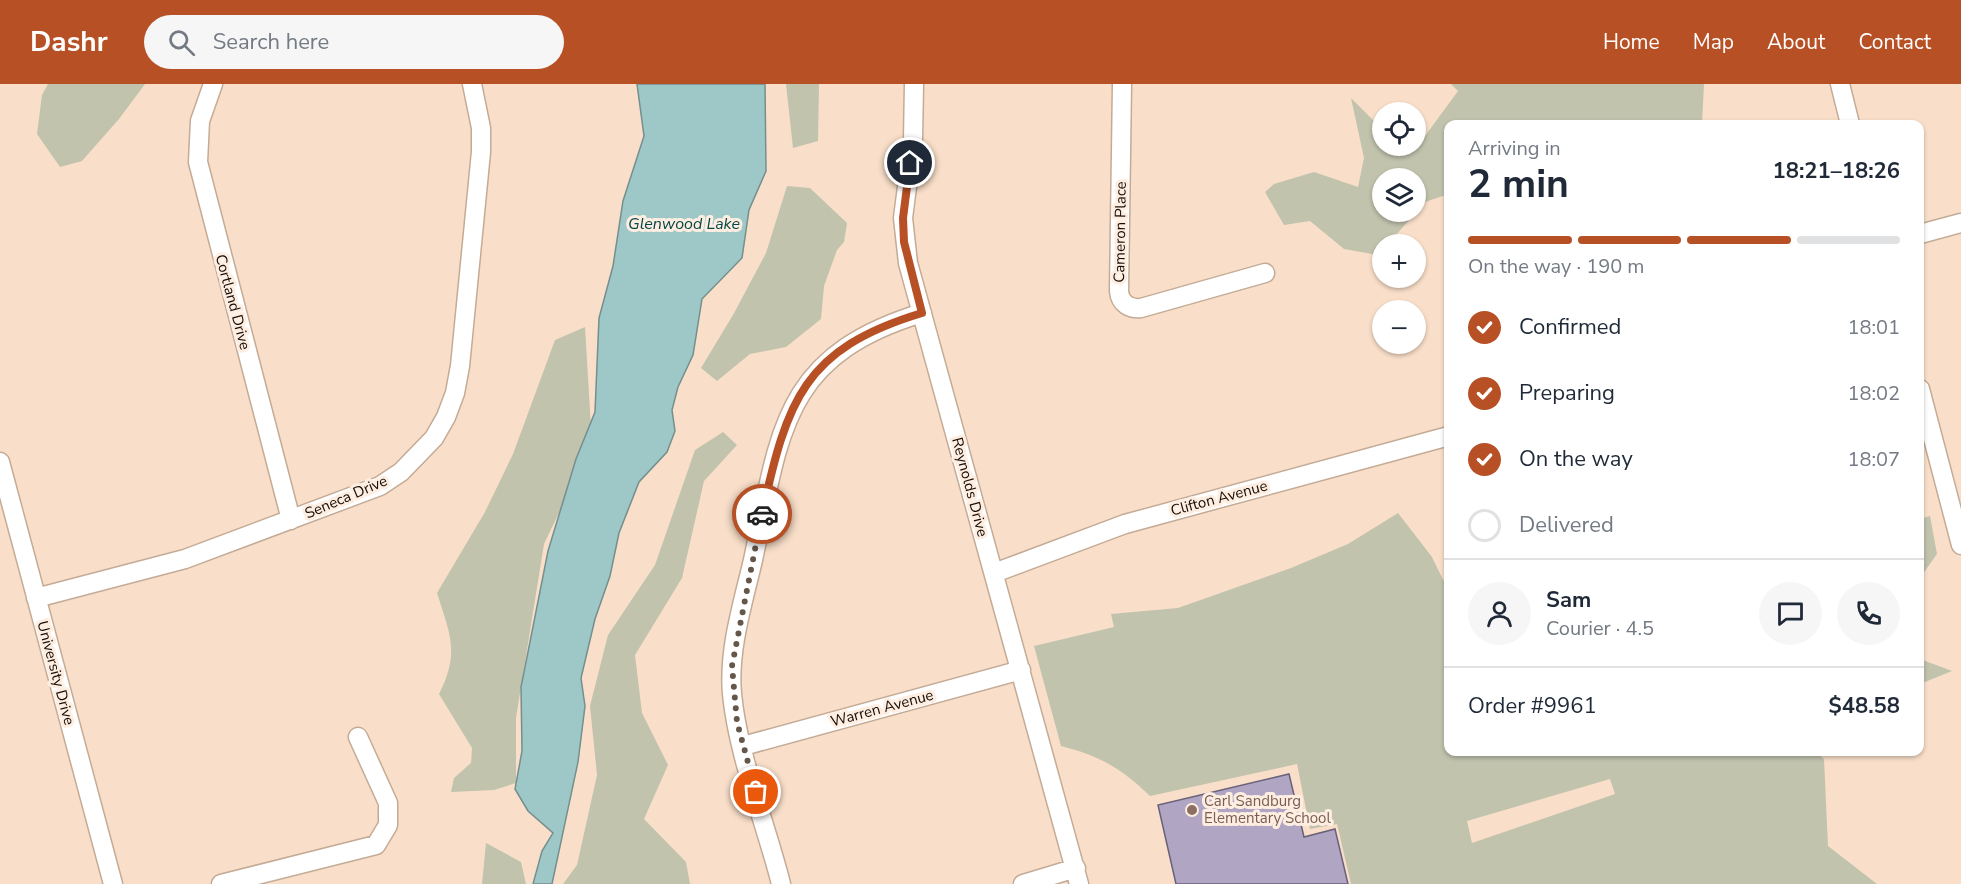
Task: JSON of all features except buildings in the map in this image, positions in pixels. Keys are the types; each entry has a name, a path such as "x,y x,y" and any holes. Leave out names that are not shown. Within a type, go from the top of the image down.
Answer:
{"street":[{"name":"Cortland Drive","path":"213,84 200,121 197,141 199,170 291,520"},
{"name":"Seneca Drive","path":"36,598 185,559 361,494 401,472 426,447 446,417 455,393 460,366 481,152 481,128 471,84"},
{"name":"Reynolds Drive","path":"914,84 913,140 903,218 904,242 1078,876"},
{"name":"Cameron Place","path":"1122,84 1119,291 1122,300 1127,306 1141,308 1265,273"},
{"path":"1840,84 1849,120"},
{"path":"1924,233 1961,223"},
{"path":"781,884 743,746 732,694 732,666 776,453 785,422 811,379 829,359 872,330 922,313"},
{"path":"1924,404 1961,545"},
{"name":"Clifton Avenue","path":"994,573 1125,524 1444,437"},
{"name":"University Drive","path":"0,462 113,884"},
{"name":"Warren Avenue","path":"743,746 1021,670"},
{"path":"221,884 376,844 388,825 388,803 358,737"},
{"path":"1023,884 1078,876"}],"green space":[{"path":"48,84 145,84 119,119 82,161 60,167 37,134 42,95"},
{"path":"786,84 819,84 818,141 793,148"},
{"path":"1451,84 1704,84 1702,120 1444,120 1444,196 1426,202 1426,168 1372,168 1372,222 1407,222 1397,234 1372,234 1372,254 1344,249 1310,221 1284,225 1265,192 1274,184 1314,172 1358,187 1364,158 1351,98 1372,119 1372,156 1426,156 1426,135 1458,91"},
{"path":"787,186 810,188 847,223 844,242 837,250 824,286 821,319 786,347 750,354 717,381 701,368 766,253"},
{"path":"585,327 592,444 544,544 516,718 516,783 494,790 451,792 454,778 471,763 472,748 439,694 449,667 451,644 437,593 485,512 513,454 555,340"},
{"path":"723,432 737,445 704,481 682,578 635,655 642,713 668,765 644,819 686,862 690,884 563,884 577,865 597,775 590,706 608,635 655,565 695,450"},
{"path":"1398,513 1432,557 1444,582 1444,756 1821,756 1824,759 1828,846 1877,884 1351,884 1337,824 1310,829 1297,764 1150,796 1109,764 1061,746 1034,646 1114,627 1111,614 1178,608 1291,568 1348,544","holes":["1610,779 1615,794 1472,843 1467,821"]},
{"path":"1930,516 1937,554 1924,572 1924,518"},
{"path":"1924,660 1952,671 1924,682"},
{"path":"486,843 521,862 526,884 482,884"}],"water":[{"name":"Glenwood Lake","path":"637,84 765,84 766,171 749,210 742,258 702,299 693,355 678,387 672,410 675,431 667,452 639,482 619,533 610,576 595,619 581,678 585,706 578,762 552,884 533,884 542,851 553,833 528,811 515,789 522,751 521,687 548,551 576,459 595,412 599,318 613,266 623,201 644,136"}],"way so far":[{"path":"756,792 737,722 732,694 732,666 762,514"}],"place":[{"name":"Carl Sandburg Elementary School","path":"1192,810"}],"route":[{"path":"762,514 785,422 811,379 829,359 872,330 922,313 904,242 903,218 910,163"}]}
